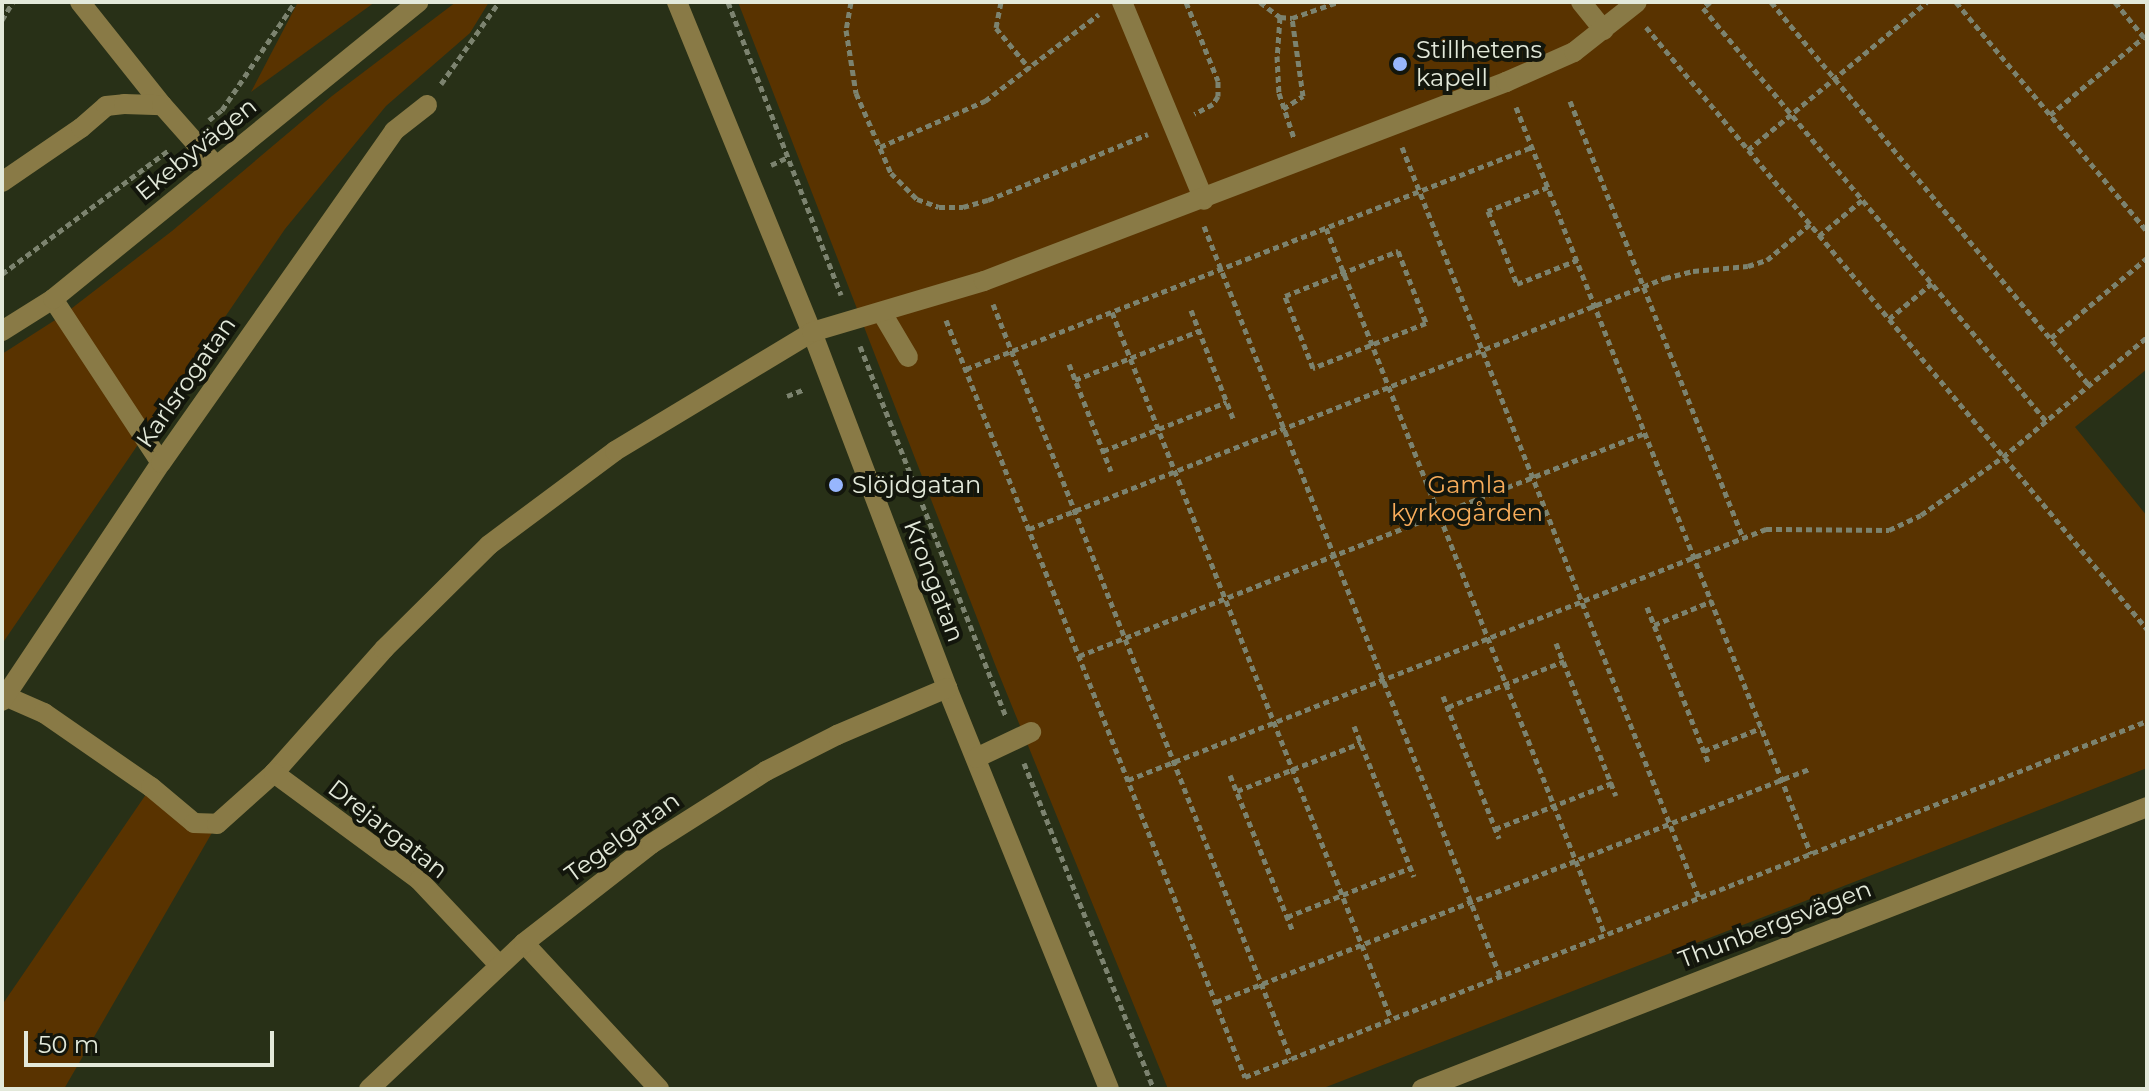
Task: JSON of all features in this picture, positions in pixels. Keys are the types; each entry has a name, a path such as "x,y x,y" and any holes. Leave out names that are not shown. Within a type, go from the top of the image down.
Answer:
{"street":[{"path":"80,2 162,105 216,166"},
{"name":"Ekebyvägen","path":"2,331 53,299 419,2"},
{"name":"Krongatan","path":"677,2 812,332 947,688 1109,1089"},
{"path":"1122,2 1172,124 1199,201"},
{"path":"1581,2 1604,30"},
{"path":"4,698 44,713 151,787 194,823 217,824 274,773 384,649 489,545 615,451 812,332 984,281 1506,82 1574,52 1633,5"},
{"path":"2,182 81,128 106,106 162,105"},
{"name":"Karlsrogatan","path":"4,698 161,463 394,131 427,105"},
{"path":"53,299 161,463"},
{"path":"882,313 908,357"},
{"name":"Tegelgatan","path":"369,1089 524,943 651,844 766,771 837,735 947,688"},
{"path":"976,758 1023,736"},
{"name":"Drejargatan","path":"274,773 419,880 499,965"},
{"name":"Thunbergsvägen","path":"1422,1089 1464,1081 2147,807"},
{"path":"524,943 659,1089"}],"path":[{"path":"2,20 13,2"},
{"path":"2,274 222,110 295,2"},
{"path":"427,105 499,2"},
{"path":"728,2 851,321 1023,736 1154,1089"},
{"path":"851,2 846,30 856,93 891,173 917,199 939,207 963,207 1205,109 1218,96 1218,81 1186,2"},
{"path":"1001,2 996,28 1030,69"},
{"path":"1260,2 1280,17 1292,18 1338,2"},
{"path":"1710,2 1703,8 2046,421"},
{"path":"1771,2 2089,385"},
{"path":"1748,150 1927,2"},
{"path":"1956,2 2147,231"},
{"path":"2050,115 2146,39 2115,2"},
{"path":"1633,5 1748,150 2147,629"},
{"path":"880,147 985,101 1102,12"},
{"path":"1280,17 1277,56 1283,109 1303,161"},
{"path":"1283,109 1303,96 1292,18"},
{"path":"1506,82 1811,854"},
{"path":"1570,101 1743,538"},
{"path":"1394,126 1699,898"},
{"path":"966,369 1532,147"},
{"path":"770,166 788,157"},
{"path":"1548,187 1488,211 1517,284 1577,260"},
{"path":"1819,236 1862,200"},
{"path":"1199,201 1221,269 1500,976"},
{"path":"1029,529 1644,287 1693,271 1748,266 1767,260 1810,224"},
{"path":"1326,228 1605,935"},
{"path":"1398,251 1426,323 1313,368 1285,296 1343,273 1398,251"},
{"path":"2051,338 2147,258"},
{"path":"984,281 1291,1059"},
{"path":"1889,319 1932,283"},
{"path":"937,297 1245,1077 2147,721"},
{"path":"1191,310 1234,421"},
{"path":"1112,312 1391,1019"},
{"path":"1075,380 1199,331"},
{"path":"1128,780 1766,529 1889,530 1921,515 2003,457 2147,337"},
{"path":"1069,364 1111,471"},
{"path":"1103,451 1227,402"},
{"path":"1079,656 1645,433"},
{"path":"1654,625 1712,601"},
{"path":"1647,607 1709,764"},
{"path":"1556,643 1616,796"},
{"path":"1448,707 1564,661"},
{"path":"1443,696 1499,838"},
{"path":"1354,726 1414,877"},
{"path":"1704,751 1761,728"},
{"path":"1237,791 1361,743"},
{"path":"1216,1002 1809,769"},
{"path":"1230,775 1293,932"},
{"path":"1495,829 1612,783"},
{"path":"1287,917 1410,868"}],"green space":[{"path":"298,2 375,2 251,92"},
{"path":"456,2 489,2 470,33 386,106 285,229 2,644 2,354 63,315 172,231 332,96"},
{"name":"Gamla kyrkogården","path":"738,2 2147,2 2147,369 2075,427 2147,516 2147,768 1321,1089 1168,1089 996,667"},
{"path":"151,787 194,823 217,824 64,1089 2,1089 2,1005"}],"place":[{"name":"Stillhetens kapell","path":"1400,64"},
{"name":"Slöjdgatan","path":"836,485"}]}
